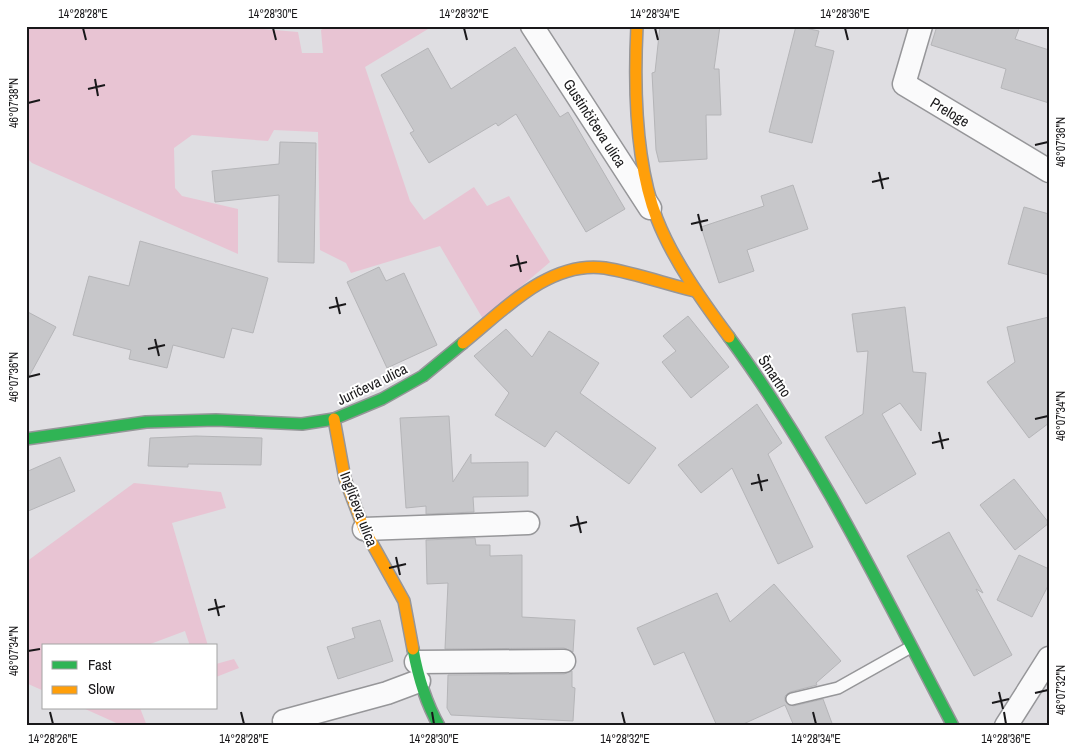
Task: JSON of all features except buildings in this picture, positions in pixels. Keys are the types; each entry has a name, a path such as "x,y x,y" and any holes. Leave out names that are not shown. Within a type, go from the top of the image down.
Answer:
{"street":[{"name":"Gustinčičeva ulica","path":"532,26 657,219"},
{"name":"Šmartno","path":"637,26 635,70 640,152 657,219 695,291 760,379 825,483 953,726"},
{"name":"Preloge","path":"921,26 904,84 1049,171"},
{"name":"Juričeva ulica","path":"26,439 146,422 216,420 302,424 334,419 382,399 423,376 538,283 572,270 604,268 695,291"},
{"name":"Ingličeva ulica","path":"334,419 345,479 364,530 404,601 417,671 428,707 439,726"},
{"path":"364,530 528,523"},
{"path":"1006,726 1049,658"},
{"path":"284,721 387,693 417,671 564,662"}],"lane":[{"path":"792,699 838,688 912,647"}],"shaded area":[{"path":"34,26 227,26 298,32 302,53 323,53 321,30 328,26 354,26 355,28 358,26 433,26 365,67 410,201 424,220 474,187 487,206 509,196 550,262 483,319 440,246 351,273 346,263 320,250 318,132 274,130 268,141 192,135 174,148 175,188 182,196 238,209 238,254 32,163 26,157 26,28"},
{"path":"134,483 221,492 226,508 172,523 207,644 189,644 185,631 150,644 42,644 42,690 26,683 26,562"},
{"path":"234,659 239,668 218,676 218,663"},
{"path":"87,710 141,710 147,726 123,726"}],"traffic: fast":[{"path":"729,337 792,430 821,478 875,576 953,726"},
{"path":"26,439 146,422 216,420 302,424 334,419 382,399 423,376 463,343"},
{"path":"413,649 423,689 439,726"}],"traffic: slow":[{"path":"637,26 636,98 640,149 650,197 657,219 671,250 699,295 729,337"},
{"path":"463,343 528,291 546,280 565,272 584,268 605,268 695,291"},
{"path":"334,419 345,479 364,529 404,601 413,649"}]}
